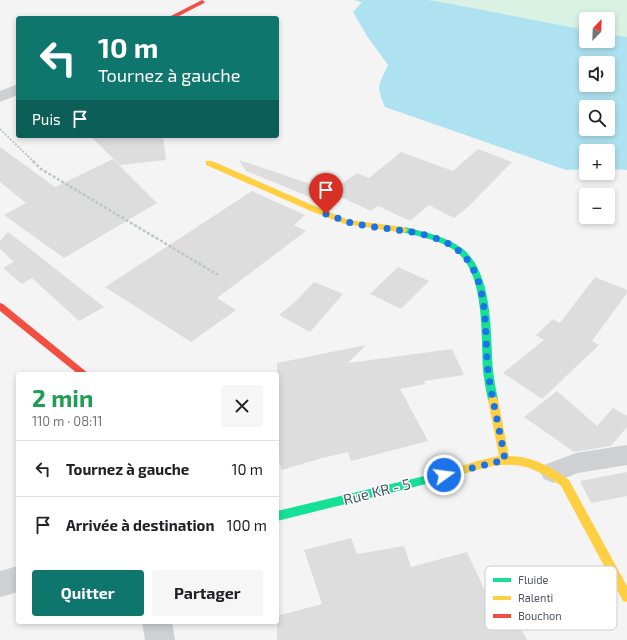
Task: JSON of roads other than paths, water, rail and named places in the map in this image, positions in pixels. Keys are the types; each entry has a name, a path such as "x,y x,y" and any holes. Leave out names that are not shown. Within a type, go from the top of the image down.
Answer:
{"street":[{"path":"174,16 202,2"},
{"path":"0,97 16,90"},
{"path":"210,163 316,210 348,222 415,232 434,237 455,248 470,262 476,274 486,313 488,371 505,460"},
{"path":"0,306 82,372"},
{"path":"609,566 559,478 576,463 627,454"},
{"name":"Rue KR - 5","path":"279,516 505,460 536,465 559,478"},
{"path":"0,584 16,580"},
{"path":"617,580 627,597"},
{"path":"157,624 160,640"}],"water":[{"path":"364,0 428,0 579,29 579,48 615,48 615,35 627,37 627,170 615,169 615,144 579,144 579,169 566,170 385,107 380,94 379,85 388,65 367,36 353,12"}],"waterway":[{"path":"357,0 375,5"}]}
